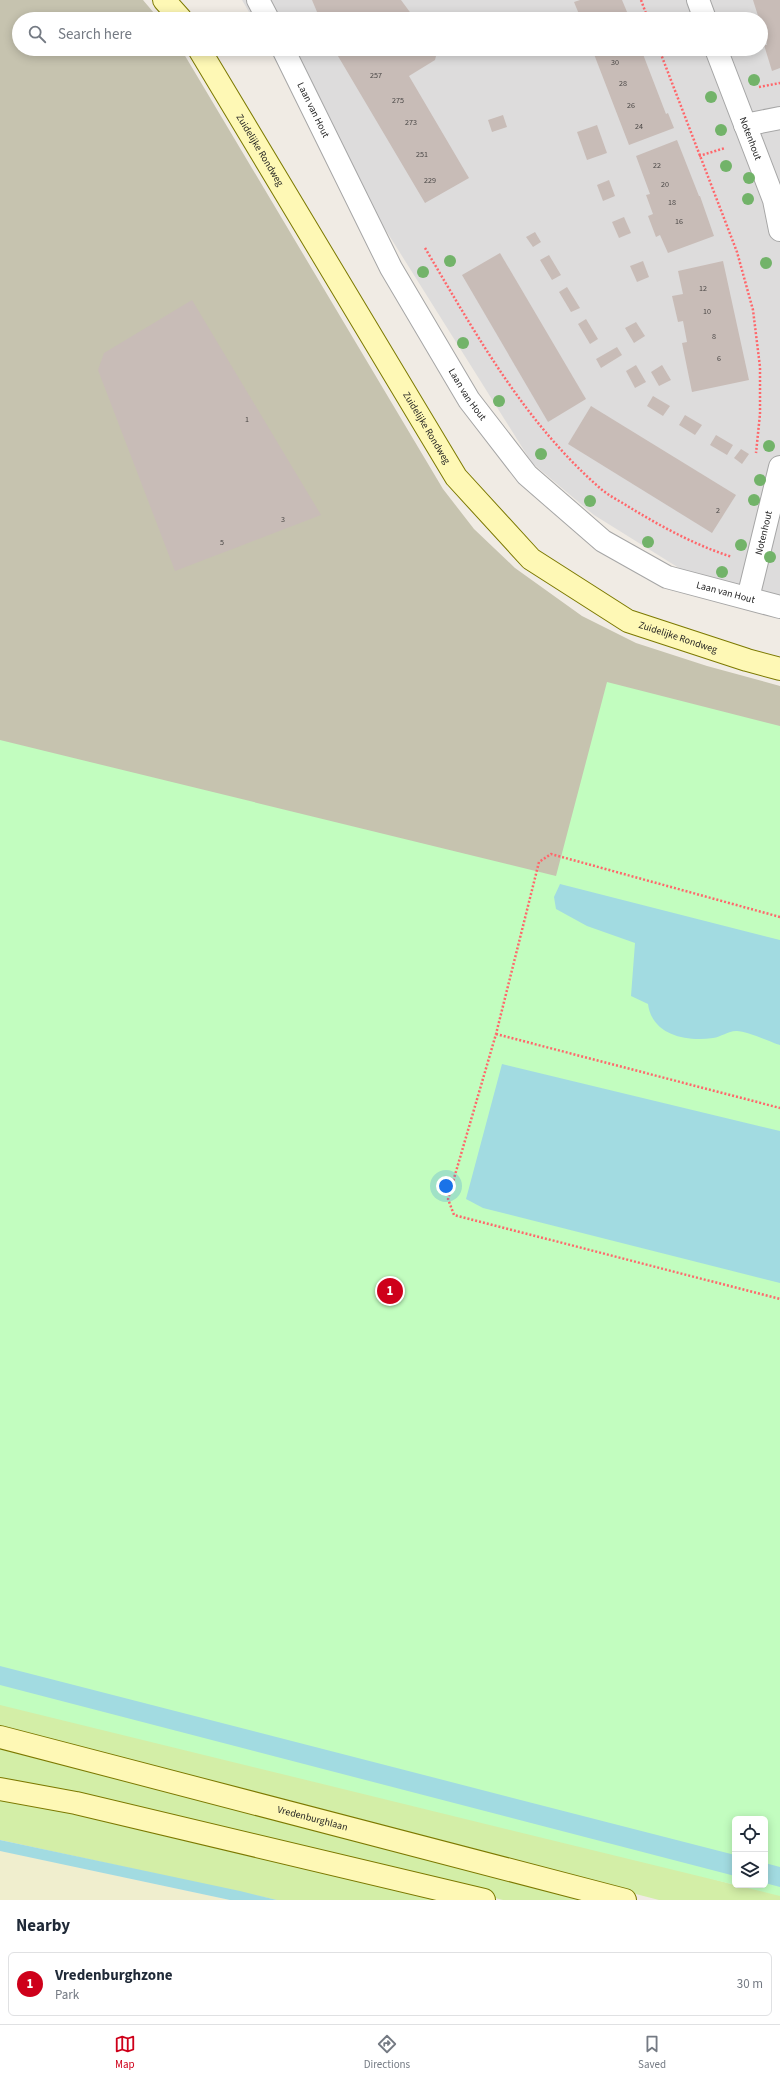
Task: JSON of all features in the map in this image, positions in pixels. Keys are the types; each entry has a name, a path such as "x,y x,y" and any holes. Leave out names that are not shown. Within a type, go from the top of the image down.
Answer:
{"main road":[{"path":"164,0 175,12"},
{"name":"Zuidelijke Rondweg","path":"203,56 456,477 531,559 628,621 747,660 780,669"},
{"name":"Vredenburghlaan","path":"0,1737 625,1900"},
{"path":"0,1789 76,1803 484,1900"}],"street":[{"path":"258,0 264,12"},
{"path":"698,0 702,12"},
{"name":"Laan van Hout","path":"286,56 391,268 469,400 527,475 603,541 667,577 780,607"},
{"name":"Notenhout","path":"719,56 774,200 780,230"},
{"path":"745,125 780,118"},
{"name":"Notenhout","path":"748,598 780,467"}],"path":[{"path":"641,0 645,12"},
{"path":"662,56 737,252 753,310 760,367 760,414 754,460"},
{"path":"426,248 482,344 515,394 557,445 602,489 649,520 701,547 756,566"},
{"path":"729,556 731,549"},
{"path":"780,917 551,854 539,862 496,1034 448,1199 454,1215 780,1299"},
{"path":"496,1034 780,1108"}],"shaded area":[{"path":"0,0 143,0 153,12 12,12 12,56 185,56 443,489 474,529 515,568 582,616 636,643 707,666 780,686 780,920 774,939 0,747"},
{"path":"242,0 780,0 780,600 687,573 594,515 532,463 276,56 768,56 768,12 249,12"},
{"path":"0,1851 11,1853 230,1900 0,1900"}],"green space":[{"path":"607,682 780,726 780,1896 747,1888 768,1888 768,1816 732,1816 732,1884 0,1705 0,740 556,876"},
{"path":"0,1685 732,1884 732,1888 768,1888 768,1885 780,1887 780,1900 659,1900 0,1730"},
{"path":"0,1747 593,1900 503,1900 79,1796 0,1781"},
{"path":"0,1799 74,1813 456,1900 277,1900 0,1840"}],"water":[{"path":"560,884 780,940 780,1045 740,1031 730,1032 713,1038 692,1039 672,1034 663,1029 656,1023 651,1015 648,1004 631,996 635,943 587,926 556,909 554,897"},
{"path":"502,1064 780,1131 780,1283 483,1208 466,1199"},
{"path":"0,1666 732,1854 732,1875 0,1685"},
{"path":"0,1840 277,1900 230,1900 0,1851"},
{"path":"768,1864 780,1867 780,1887 768,1884"}],"building":[{"path":"312,0 401,0 410,12 317,12"},
{"path":"580,0 622,0 627,12 578,12 574,2"},
{"path":"753,0 780,0 780,68 772,71 767,56 768,12 757,12"},
{"path":"338,56 436,56 435,60 409,76 469,178 425,203"},
{"path":"595,56 644,56 666,114 668,113 674,128 629,145"},
{"path":"503,115 507,127 492,132 488,120"},
{"path":"597,125 607,153 587,160 577,132"},
{"path":"677,140 700,196 714,236 668,253 660,235 656,237 648,216 653,214 646,195 650,194 636,156"},
{"path":"609,180 615,196 603,201 597,185"},
{"path":"624,217 631,233 619,238 612,222"},
{"path":"535,232 541,242 533,247 526,237"},
{"path":"500,253 586,399 548,422 462,275"},
{"path":"549,255 561,275 552,280 540,260"},
{"path":"643,261 649,277 637,282 630,266"},
{"path":"723,261 749,380 692,392 682,343 687,342 683,321 678,322 672,296 683,294 678,271"},
{"path":"567,287 580,308 571,312 559,292"},
{"path":"192,300 321,515 175,571 98,370 104,353"},
{"path":"586,319 598,339 590,344 578,324"},
{"path":"636,322 645,336 634,343 625,328"},
{"path":"617,347 622,355 601,368 596,359"},
{"path":"636,365 646,382 635,388 626,371"},
{"path":"662,365 671,380 659,386 651,372"},
{"path":"653,396 670,406 663,416 647,406"},
{"path":"591,406 736,495 712,533 568,444"},
{"path":"685,415 702,425 695,435 679,425"},
{"path":"716,435 733,445 727,455 710,445"},
{"path":"741,449 749,454 742,464 734,458"}],"place":[{"name":"Vredenburghzone","path":"390,1291"}]}
